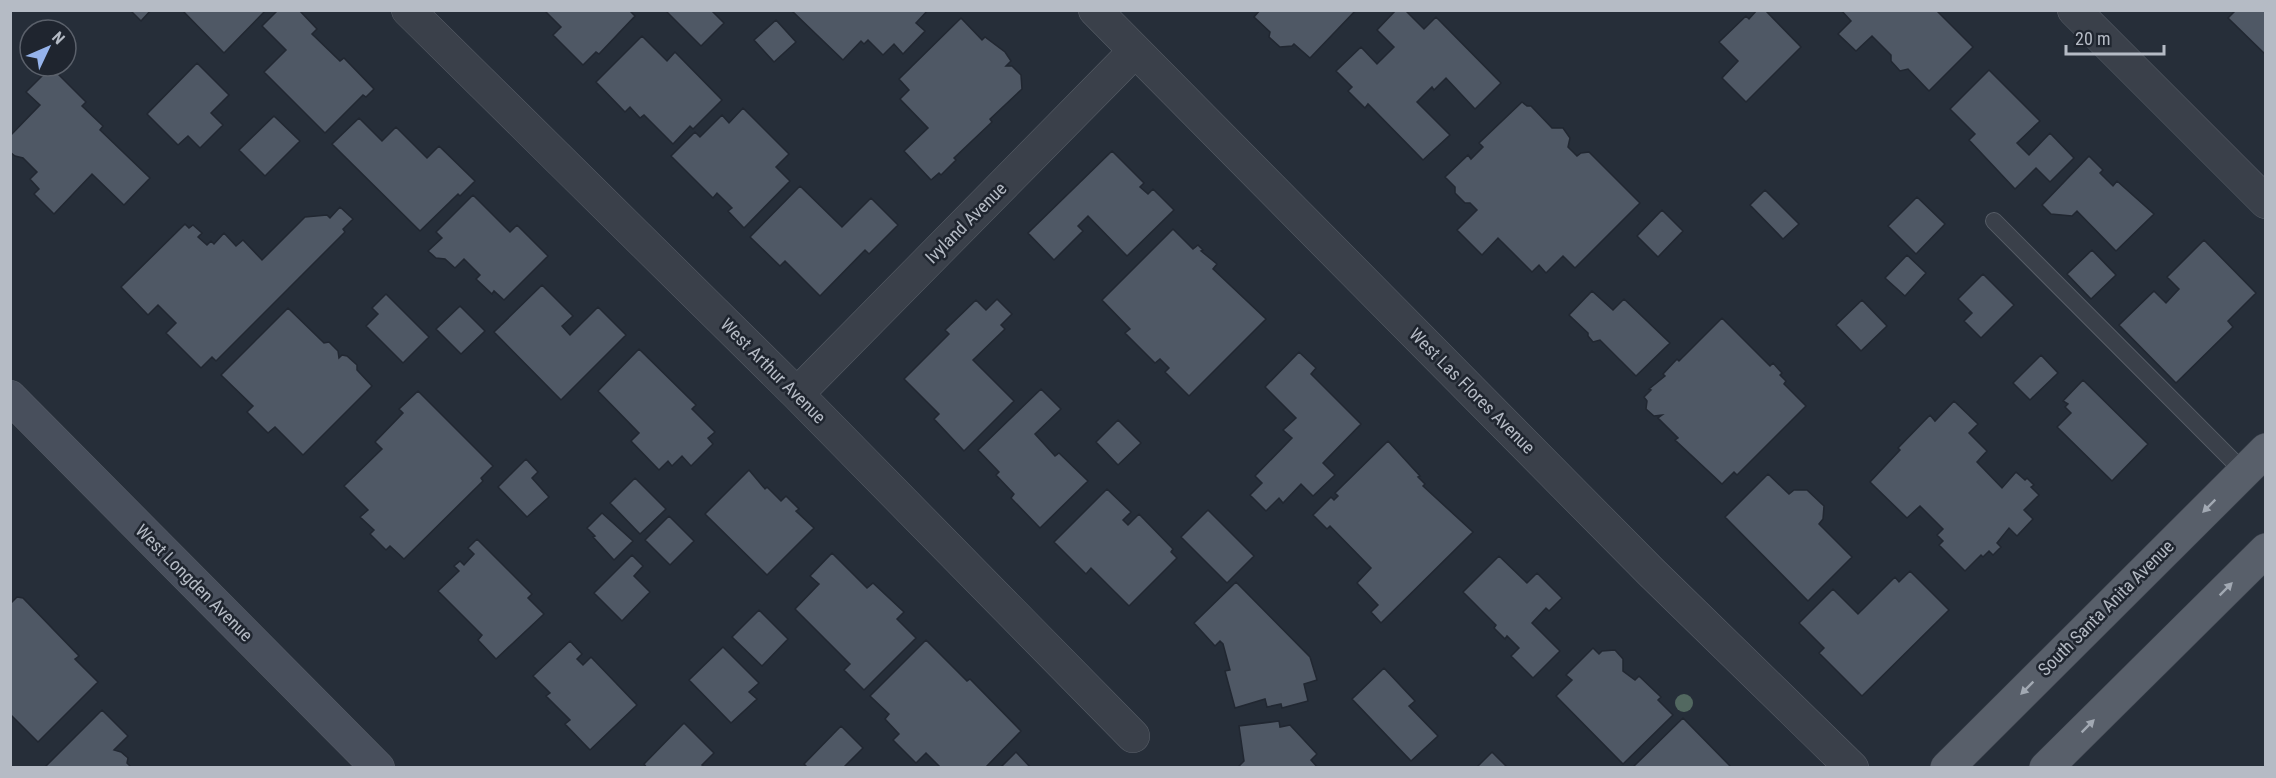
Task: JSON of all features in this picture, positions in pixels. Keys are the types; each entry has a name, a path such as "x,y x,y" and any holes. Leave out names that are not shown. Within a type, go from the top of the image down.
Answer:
{"main road":[{"name":"South Santa Anita Avenue","path":"1947,768 2254,460"},
{"path":"2046,768 2265,550"}],"street":[{"name":"West Arthur Avenue","path":"408,10 797,394 1133,736"},
{"name":"West Las Flores Avenue","path":"1095,10 1643,564 1852,768"},
{"path":"2074,10 2265,202"},
{"name":"Ivyland Avenue","path":"797,394 1135,51"},
{"name":"West Longden Avenue","path":"10,397 378,768"}],"lane":[{"path":"1994,221 2254,460"}],"building":[{"path":"130,10 151,10 141,21"},
{"path":"182,10 266,10 224,53"},
{"path":"278,10 299,10 317,29 312,34 340,61 344,58 374,89 366,97 363,95 325,133 264,72 286,50 262,26"},
{"path":"544,10 629,10 635,16 599,54 596,52 583,65 553,35 561,27"},
{"path":"665,10 711,10 724,23 701,46"},
{"path":"791,10 928,10 916,23 925,31 903,54 894,44 883,55 868,40 864,44 861,41 843,60"},
{"path":"1260,10 1356,10 1310,58 1294,44 1280,47 1269,37 1270,32 1254,17"},
{"path":"1396,10 1405,10 1424,29 1436,17 1501,83 1475,109 1446,78 1434,90 1432,87 1417,102 1450,135 1423,160 1368,104 1365,108 1348,91 1352,87 1336,71 1361,47 1377,64 1394,47 1377,30"},
{"path":"1757,10 1765,10 1801,47 1746,102 1722,78 1738,61 1719,42 1746,16 1749,19"},
{"path":"1841,10 1936,10 1973,47 1929,91 1908,69 1900,71 1891,61 1891,55 1872,36 1856,51 1838,34 1851,21"},
{"path":"2236,10 2266,10 2266,55 2228,18"},
{"path":"961,18 982,40 985,37 1005,52 1011,61 1006,66 1012,66 1021,75 1022,89 990,119 992,122 954,158 956,160 941,175 939,173 931,180 904,151 928,128 900,99 909,90 899,79"},
{"path":"776,20 796,42 774,62 754,40"},
{"path":"642,36 667,61 675,52 722,100 693,129 690,126 673,144 644,115 640,118 630,107 625,112 596,82"},
{"path":"197,63 229,95 211,113 223,125 200,148 188,136 178,145 147,114"},
{"path":"1989,70 2040,121 2017,143 2029,155 2050,133 2074,158 2050,182 2036,168 2015,189 1969,140 1975,134 1950,109"},
{"path":"40,78 62,78 86,102 82,106 103,126 100,130 150,178 124,205 92,174 54,214 34,194 39,189 30,179 37,172 23,158 10,152 10,136 40,105 26,92"},
{"path":"1522,102 1531,106 1552,128 1563,128 1570,138 1568,147 1577,156 1589,152 1640,203 1575,268 1563,256 1546,273 1539,265 1532,272 1498,238 1482,255 1457,230 1477,210 1455,193 1455,187 1445,177 1468,155 1471,159 1483,147 1479,143"},
{"path":"743,108 789,154 776,167 790,181 744,228 728,211 732,208 717,193 713,198 671,156 695,132 700,137 722,115 729,123"},
{"path":"274,116 300,141 265,176 239,150"},
{"path":"359,118 382,141 396,127 427,158 439,146 475,181 460,196 458,194 420,231 332,144"},
{"path":"1112,151 1144,183 1140,187 1148,194 1153,189 1174,210 1127,256 1088,216 1078,226 1083,231 1054,260 1028,233"},
{"path":"2089,156 2103,170 2100,173 2113,186 2117,181 2154,214 2116,251 2077,211 2072,216 2051,214 2042,205"},
{"path":"800,186 842,227 871,198 898,225 869,254 865,250 820,296 785,261 780,266 750,237"},
{"path":"1765,190 1799,224 1783,239 1750,205"},
{"path":"473,195 510,232 517,225 548,256 504,300 494,291 492,294 476,279 480,275 464,259 455,268 445,259 436,258 428,251 442,238 436,232"},
{"path":"1917,197 1945,224 1916,254 1888,226"},
{"path":"340,207 353,219 343,229 345,232 216,361 212,357 201,368 166,333 176,323 158,305 148,315 121,287 185,224 189,228 193,225 202,233 198,237 207,245 211,241 214,244 224,233 236,246 243,240 262,260 305,217 327,215 330,218"},
{"path":"1662,210 1683,231 1658,257 1637,236"},
{"path":"1173,229 1193,249 1198,245 1203,250 1201,251 1217,264 1213,269 1266,319 1189,396 1165,372 1169,368 1160,359 1155,363 1125,333 1130,329 1102,300"},
{"path":"2204,240 2256,293 2228,321 2233,327 2176,383 2119,325 2154,291 2166,303 2179,289 2167,277"},
{"path":"2092,250 2116,275 2091,299 2067,274"},
{"path":"1907,255 1926,273 1905,296 1885,278"},
{"path":"1983,274 2014,305 1981,338 1964,321 1972,313 1958,299"},
{"path":"542,285 573,316 562,326 570,335 598,307 626,335 561,400 494,332"},
{"path":"1592,291 1613,310 1624,299 1670,343 1636,376 1600,340 1593,342 1588,333 1569,315"},
{"path":"386,294 429,337 403,363 366,326 378,314 372,308"},
{"path":"997,299 1012,314 1001,325 1005,329 973,360 1014,401 964,451 934,419 939,414 904,379 949,334 945,330 976,300 986,310"},
{"path":"1862,300 1887,326 1861,351 1836,325"},
{"path":"460,306 485,331 461,354 436,329"},
{"path":"288,308 324,343 329,342 338,351 339,358 342,355 347,356 357,365 357,370 372,386 303,455 275,427 268,433 247,412 253,406 221,375"},
{"path":"1722,318 1770,366 1773,363 1782,373 1780,375 1786,381 1784,384 1806,406 1737,475 1734,472 1722,484 1675,440 1678,438 1658,418 1662,415 1654,416 1646,409 1647,401 1644,397 1651,390 1649,389 1665,376 1663,374 1677,359 1679,361"},
{"path":"639,349 696,405 692,409 715,432 708,438 713,444 691,466 682,456 672,466 668,461 659,470 631,441 639,433 598,391"},
{"path":"1299,352 1316,368 1311,374 1361,424 1323,463 1335,475 1313,496 1301,484 1283,503 1279,498 1266,511 1250,495 1262,483 1255,476 1292,438 1283,430 1296,418 1265,387"},
{"path":"2041,355 2058,373 2030,400 2013,383"},
{"path":"2083,380 2148,444 2112,481 2057,427 2071,413 2065,407 2068,404 2063,401"},
{"path":"1041,389 1061,409 1035,434 1055,456 1059,453 1088,481 1040,528 1011,498 1014,494 996,475 999,472 978,450"},
{"path":"418,391 493,466 481,478 483,481 404,559 390,546 386,550 370,534 374,530 360,517 368,510 344,486 382,449 375,442 403,413 399,409"},
{"path":"1954,401 1978,424 1969,433 1987,451 1977,462 2002,488 2016,472 2034,485 2031,487 2039,495 2024,510 2033,519 2017,536 2009,528 1997,543 2001,547 1993,555 1989,551 1983,557 1981,555 1965,571 1939,545 1943,541 1937,535 1943,529 1920,506 1907,518 1870,482 1900,450 1898,448 1930,415 1935,421"},
{"path":"1118,420 1141,443 1118,465 1096,442"},
{"path":"1388,441 1420,476 1418,477 1425,484 1423,486 1473,532 1381,623 1371,612 1378,605 1357,583 1371,568 1330,526 1327,529 1313,515 1331,497 1334,500 1338,496 1335,493"},
{"path":"526,459 538,472 532,478 549,497 527,517 498,487"},
{"path":"749,470 765,489 767,487 781,501 786,496 799,509 796,511 814,528 767,575 705,514"},
{"path":"1768,474 1789,494 1794,490 1807,490 1824,506 1823,519 1819,524 1852,557 1808,601 1725,517"},
{"path":"635,478 666,509 640,534 610,503"},
{"path":"1107,489 1131,512 1123,520 1128,525 1139,514 1173,549 1171,552 1177,558 1129,606 1091,568 1086,574 1054,542"},
{"path":"1208,510 1254,556 1227,583 1181,537"},
{"path":"602,513 633,541 614,560 587,528"},
{"path":"669,516 694,541 670,565 645,540"},
{"path":"477,539 532,594 528,598 544,614 496,659 478,640 482,635 438,591 459,571 454,566 460,561 464,565 474,554 468,548"},
{"path":"832,553 867,588 873,583 904,612 897,619 916,638 864,690 844,670 850,664 795,609 819,584 810,576"},
{"path":"632,555 643,566 634,576 650,592 622,621 594,593"},
{"path":"1499,556 1527,583 1537,573 1562,598 1549,611 1546,608 1532,623 1560,651 1533,678 1511,656 1519,648 1507,636 1505,639 1494,628 1496,625 1463,592"},
{"path":"1910,571 1949,610 1862,696 1819,653 1824,648 1799,623 1833,589 1858,614 1895,577 1899,582"},
{"path":"1236,582 1310,657 1317,680 1304,684 1308,701 1282,708 1281,704 1267,707 1265,699 1235,708 1225,671 1230,670 1223,644 1220,641 1215,646 1194,623"},
{"path":"17,597 23,598 79,656 75,659 98,682 38,742 10,714 10,604"},
{"path":"759,610 788,639 762,666 732,637"},
{"path":"926,640 967,681 970,679 1021,731 985,768 941,768 926,753 916,763 893,740 899,734 885,719 889,714 870,696"},
{"path":"570,641 582,654 577,659 583,665 591,657 637,705 590,750 565,724 570,720 546,696 550,693 533,676"},
{"path":"723,647 759,683 749,692 757,699 731,723 689,680"},
{"path":"1593,648 1599,654 1602,651 1615,650 1623,659 1623,671 1635,680 1639,676 1661,697 1658,700 1673,715 1623,764 1556,696 1572,680 1566,675"},
{"path":"1384,668 1415,701 1409,706 1438,736 1411,761 1352,699"},
{"path":"102,710 128,736 114,750 128,758 127,763 132,768 44,768"},
{"path":"1683,718 1732,768 1632,768"},
{"path":"1279,721 1280,727 1290,725 1317,754 1311,760 1318,768 1237,768 1244,761 1239,726"},
{"path":"684,723 714,753 702,765 705,768 647,768 644,764"},
{"path":"841,726 863,748 843,768 808,768 804,764"},
{"path":"1016,752 1031,768 1000,768"},
{"path":"1492,752 1508,768 1476,768"}]}
